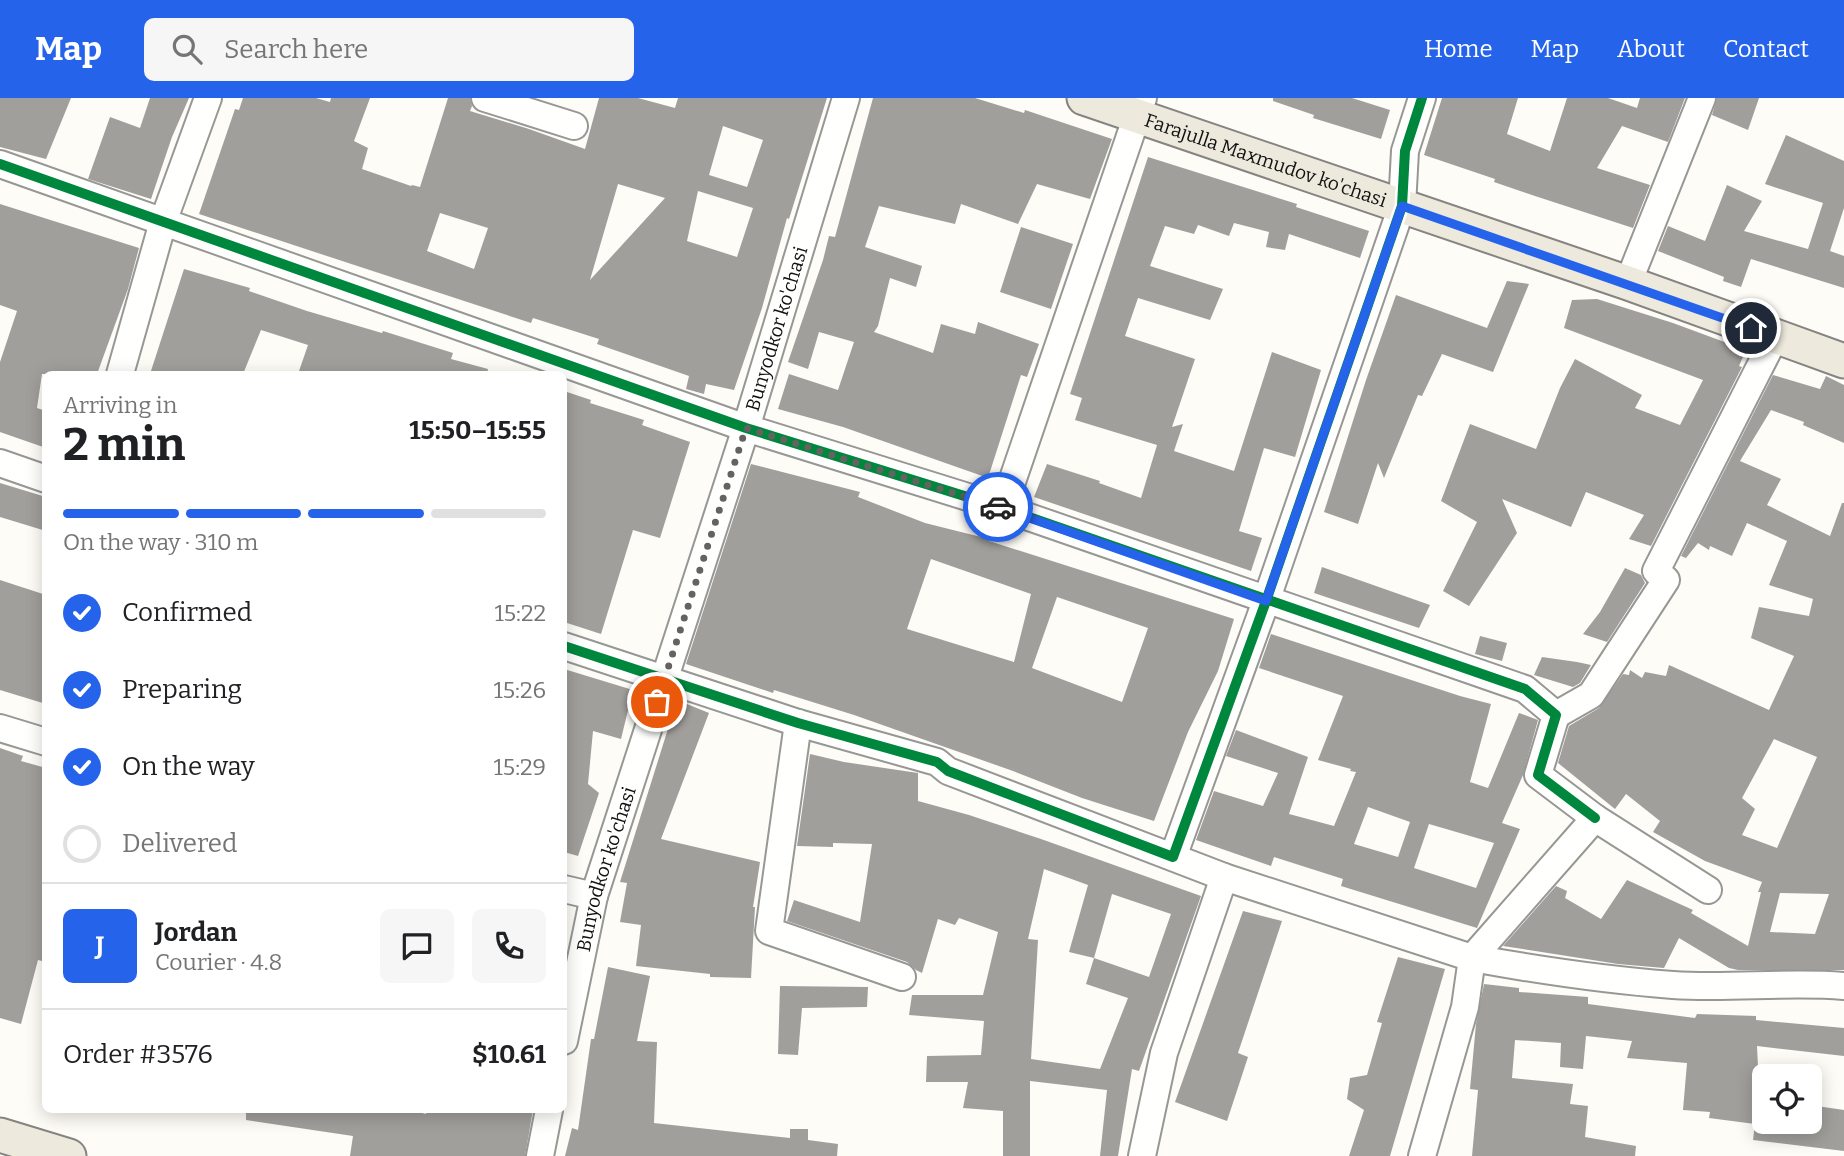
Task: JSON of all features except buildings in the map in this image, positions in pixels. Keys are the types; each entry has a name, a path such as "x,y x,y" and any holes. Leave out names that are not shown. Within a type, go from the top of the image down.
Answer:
{"main road":[{"name":"Farajulla Maxmudov ko'chasi","path":"1083,98 1140,107 1402,206 1844,360"},
{"path":"0,1135 69,1156"}],"street":[{"path":"121,371 163,222 208,98"},
{"path":"485,98 574,126"},
{"name":"Bunyodkor ko'chasi","path":"567,1026 594,896 746,428 846,98"},
{"path":"1174,857 1266,601 1402,206 1405,151 1422,98"},
{"path":"1628,283 1702,98"},
{"path":"1003,508 1140,107"},
{"path":"0,164 746,428 1003,508 1525,689 1556,715"},
{"path":"1708,890 1595,818 1538,775 1556,715 1591,695 1666,580 1656,571 1775,337"},
{"path":"0,463 42,478"},
{"path":"567,647 798,723 937,762 948,771 1224,877 1472,958 1532,969 1674,985 1844,986"},
{"path":"798,723 769,931 902,977"},
{"path":"0,728 42,741"},
{"path":"1422,1156 1465,1007 1472,958 1595,818"},
{"path":"1142,1156 1164,1053 1224,877"},
{"path":"567,890 594,896"},
{"path":"540,1156 548,1113"}],"cycle path":[{"path":"567,647 798,723 937,762 948,771 1173,857 1266,601 1402,206 1405,151 1422,98"},
{"path":"0,164 746,428 1003,508 1525,689 1556,715 1538,775 1595,818"}],"way so far":[{"path":"657,702 746,428 998,507"}],"route":[{"path":"998,507 1266,601 1402,206 1751,328"}]}
